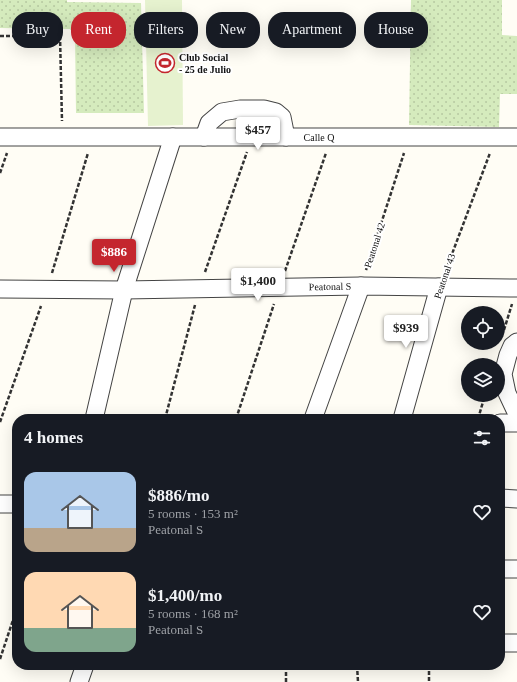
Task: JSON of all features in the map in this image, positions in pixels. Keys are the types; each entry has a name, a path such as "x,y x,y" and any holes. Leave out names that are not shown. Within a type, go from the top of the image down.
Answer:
{"street":[{"path":"204,137 209,123 222,112 240,109 264,109 276,112 282,117 286,137"},
{"name":"Calle Q","path":"0,137 517,137"},
{"path":"95,414 124,290 173,137"},
{"path":"315,414 361,286"},
{"name":"Peatonal S","path":"0,289 124,290 361,286 517,288"},
{"name":"Peatonal 43","path":"403,414 439,288"},
{"path":"510,339 512,346 503,374 507,393 517,412"},
{"path":"505,423 517,423"},
{"path":"505,498 517,499"},
{"path":"0,504 12,504"},
{"path":"505,569 517,569"},
{"path":"505,643 517,643"},
{"path":"79,682 83,670"}],"path":[{"path":"0,36 60,36 62,137"},
{"path":"0,422 47,289 93,137"},
{"name":"Peatonal 42","path":"361,286 409,137"},
{"name":"Peatonal 43","path":"439,288 496,137"},
{"path":"510,339 517,288"},
{"path":"479,414 483,402"},
{"path":"0,659 12,623"},
{"path":"286,670 286,682"},
{"path":"358,670 358,682"},
{"path":"429,670 429,682"}],"green space":[{"path":"0,0 67,0 67,2 141,3 141,12 134,12 134,48 142,48 144,113 76,113 75,48 126,48 126,12 71,12 71,30 63,29 63,12 12,12 12,28 0,28"},
{"name":"Club Social - 25 de Julio","path":"145,0 182,0 182,12 145,12"},
{"path":"411,0 502,0 502,35 517,36 517,94 500,94 499,127 409,125 410,48 428,48 428,12 411,12"},
{"name":"Club Social - 25 de Julio","path":"146,48 182,48 183,125 148,126"}],"place":[{"name":"Club Social - 25 de Julio","path":"165,63"}]}
